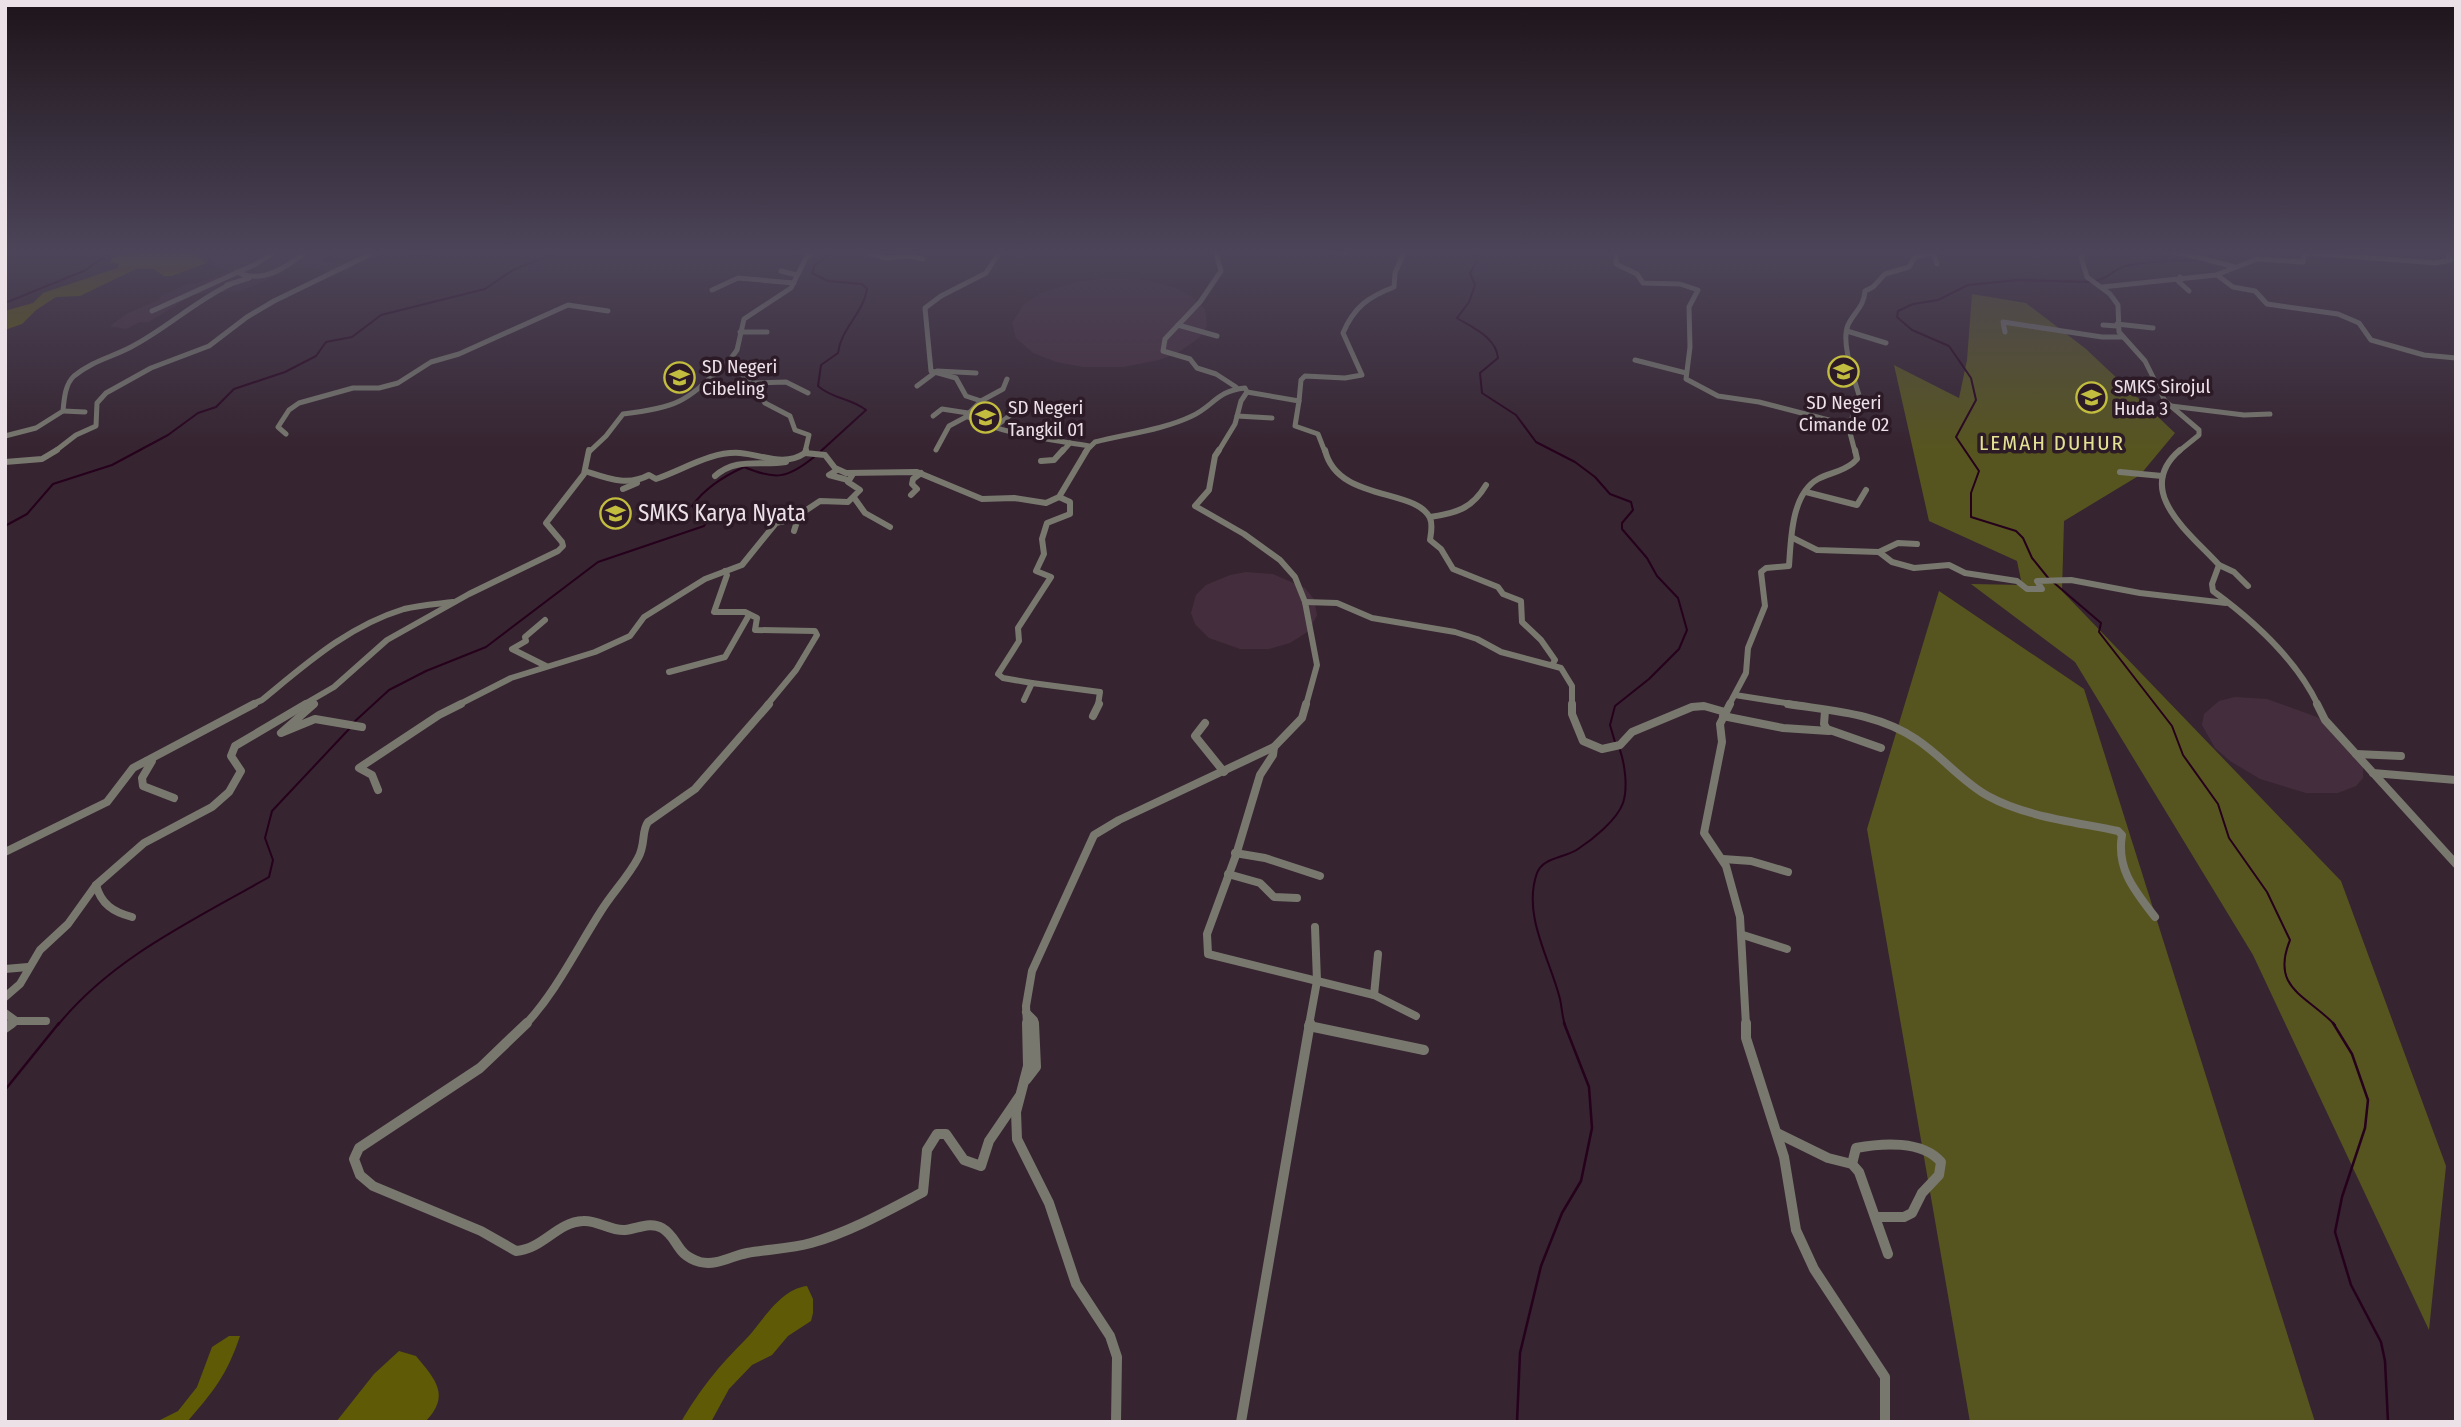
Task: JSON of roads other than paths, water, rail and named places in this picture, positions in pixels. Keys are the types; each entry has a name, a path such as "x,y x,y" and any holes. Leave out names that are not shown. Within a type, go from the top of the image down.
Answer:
{"street":[{"path":"63,411 64,396 73,377 85,371 96,360 131,346 175,317"},
{"path":"5,462 42,459 55,452 71,438 96,426 97,403 106,393 151,368 209,346 248,317"},
{"path":"286,434 278,427 278,423 292,407 305,401 353,388 394,384 431,362 459,355 543,317"},
{"path":"5,997 20,984 40,950 68,925 96,885 144,843 212,807 229,792 241,771 231,756 235,746 334,687 387,640 563,546 546,523 585,471 585,459 589,450 607,436 623,414 668,407 686,400 729,361 739,348 740,332 744,319 748,317"},
{"path":"926,317 932,372"},
{"path":"1186,317 1165,339 1164,353 1190,359 1197,368 1216,374 1236,387 1245,388 1247,392 1299,401"},
{"path":"1351,317 1343,331 1349,351 1362,375 1345,378 1304,376 1295,426 1318,434 1332,470 1357,485 1419,507 1430,517 1433,526 1430,540 1441,549 1448,565 1464,575 1498,587 1503,594 1521,601 1521,620 1549,649 1555,660 1552,665"},
{"path":"1689,317 1690,347 1686,379 1714,395 1759,402 1848,425"},
{"path":"1856,317 1847,331 1847,349 1861,402 1848,425 1856,461 1841,471 1812,483 1795,513 1789,566 1766,568 1761,572 1765,606 1748,648 1746,673 1719,727 1722,743 1704,833 1723,859 1735,895 1743,935 1746,1038 1777,1133 1792,1211 1805,1251 1885,1377 1885,1422"},
{"path":"2117,317 2117,325 2123,337 2145,361 2156,387 2171,406 2194,426 2199,435 2172,454 2166,463 2162,476 2167,508 2219,565 2234,572 2248,586"},
{"path":"2344,317 2359,323 2371,340 2424,355 2456,358"},
{"path":"2005,332 2003,321 2102,338 2123,337"},
{"path":"1178,325 1217,335"},
{"path":"2102,325 2153,328"},
{"path":"1847,331 1886,344"},
{"path":"740,332 767,332"},
{"path":"1635,360 1686,373"},
{"path":"729,361 751,383 765,403 790,416 794,430 809,435 807,453"},
{"path":"917,386 932,372 954,370 976,373"},
{"path":"932,372 956,378 964,394 981,401"},
{"path":"936,450 948,426 967,415 981,401 1003,389 1007,379"},
{"path":"751,383 786,382 808,393"},
{"path":"1059,497 1089,446 1104,438 1158,428 1186,419 1221,393 1236,387"},
{"path":"1116,1422 1117,1357 1110,1336 1076,1284 1049,1203 1017,1139 1016,1112 1026,1081 1037,1067 1034,1020 1026,1012 1028,989 1039,953 1094,835 1119,820 1274,747 1302,718 1314,679 1316,653 1305,602 1295,577 1280,561 1239,530 1195,506 1209,490 1216,452 1233,427 1240,402 1247,392"},
{"path":"2171,406 2189,406 2242,416 2270,414"},
{"path":"995,427 1021,407"},
{"path":"2233,408 2242,416"},
{"path":"933,416 942,409 967,415 1011,433 1089,446"},
{"path":"38,429 63,411 85,412"},
{"path":"1237,416 1272,418"},
{"path":"5,436 56,424"},
{"path":"1041,461 1054,460 1070,443"},
{"path":"623,489 649,475 655,479 664,477 691,463 732,453 759,455 787,462"},
{"path":"715,476 739,462 773,466 799,459 807,453 823,454 837,470 829,475 851,477 921,473 982,499 1014,498 1039,503 1059,497 1070,502 1069,514 1047,523 1042,542 1044,554 1036,571 1051,577 1018,628 1019,641 998,674 1003,678 1100,692 1101,700 1093,716"},
{"path":"585,471 611,480 638,483"},
{"path":"2120,472 2162,476"},
{"path":"911,495 918,489 912,484 913,479 921,473"},
{"path":"378,790 372,775 359,768 372,758 450,709 517,675 595,652 630,636 644,617 705,579 743,565 776,523 793,520 820,501 839,504 855,499 860,490 851,477"},
{"path":"1430,517 1471,507 1477,503 1486,485"},
{"path":"1822,496 1827,488"},
{"path":"1806,492 1857,505 1866,490"},
{"path":"855,499 865,513 890,527"},
{"path":"794,531 800,515"},
{"path":"1793,538 1817,550 1879,552 1898,543 1917,544"},
{"path":"1879,552 1892,562 1914,568 1949,565 1965,573 2017,581 2029,589 2042,589 2037,581 2071,580 2140,593 2231,604"},
{"path":"2219,565 2212,584 2213,591 2268,638 2313,692 2325,720 2456,864"},
{"path":"725,572 727,575 713,611 741,612 757,618 755,630 811,630 817,635 810,651 718,766 685,800 648,822 644,828 645,844 637,860 602,909 551,994 480,1068 359,1149 354,1159 360,1175 373,1186 481,1231 516,1251 537,1247 573,1222 597,1221 611,1228 624,1230 660,1226 683,1255 714,1265 742,1254 795,1248 813,1242 858,1224 923,1192 927,1150 937,1134 946,1134 964,1162 981,1166 989,1141 1022,1093"},
{"path":"5,852 107,802 116,794 129,773 262,700 329,645 363,625 413,607 454,602"},
{"path":"1305,602 1337,603 1372,618 1462,634 1501,652 1561,668 1572,687 1572,714 1583,741 1596,748 1618,745 1632,732 1692,707 1704,706 1724,714 1783,728 1829,731 1881,747"},
{"path":"669,671 677,672 681,668 725,657 749,615"},
{"path":"545,620 525,637 526,641 512,649 522,655 531,656 546,666"},
{"path":"1024,700 1032,683"},
{"path":"334,687 333,692 281,732 316,719 354,726"},
{"path":"1735,695 1870,717 1897,727 1917,739 1974,788 2004,803 2118,831 2122,835 2118,848 2120,864 2155,917"},
{"path":"1825,711 1824,724 1829,731"},
{"path":"1205,723 1195,736 1224,772"},
{"path":"1274,747 1273,756 1261,773 1208,934 1208,954 1374,995 1416,1016"},
{"path":"2356,754 2401,756"},
{"path":"147,761 152,761 142,778 143,786 174,798"},
{"path":"2373,773 2456,780"},
{"path":"1236,853 1265,858 1320,876"},
{"path":"1723,859 1751,861 1788,872"},
{"path":"1228,874 1260,883 1274,897 1297,898"},
{"path":"96,885 97,894 107,907 132,917"},
{"path":"1241,1422 1317,981 1318,956 1313,946 1315,927"},
{"path":"1743,935 1787,949"},
{"path":"1374,995 1378,954"},
{"path":"5,969 28,967"},
{"path":"5,1013 16,1021"},
{"path":"5,1028 16,1021 46,1021"},
{"path":"1309,1026 1424,1050"},
{"path":"1777,1133 1828,1158 1852,1164 1859,1172 1888,1254"},
{"path":"1852,1164 1856,1148 1876,1144 1929,1150 1938,1158 1941,1165 1940,1174 1922,1193 1912,1213 1904,1217 1877,1217"}],"waterway":[{"path":"5,526 27,514 53,484 112,465 168,435 198,413 216,407 234,389 285,372 316,356 326,342 352,337 379,317"},
{"path":"821,451 866,410 829,394 818,386 821,365 838,353 843,336 855,317"},
{"path":"1458,317 1488,339 1496,351 1498,358 1480,373 1482,393 1516,415 1536,442 1575,462 1595,477 1610,494 1631,502 1633,510 1622,523 1622,529 1647,558 1657,576 1678,598 1687,630 1679,649 1649,679 1615,706 1610,725 1615,742"},
{"path":"1897,317 1912,330 1949,346 1971,378 1976,400 1956,437 1979,471 1971,493 1971,517 2016,531 2023,538 2032,558 2049,579"},
{"path":"353,723 389,690 426,671 486,647 598,562 704,526 709,518 692,506 709,488 729,474 744,467 764,474 780,475 796,470 814,457"},
{"path":"2053,582 2101,623 2099,632 2172,726 2183,755 2218,804 2229,838 2267,892 2290,940 2285,956 2288,981 2294,990 2333,1023"},
{"path":"58,1025 104,979 129,960 269,877 273,860 265,838 272,811 350,728"},
{"path":"1565,1025 1556,984 1535,921 1533,889 1537,873 1544,864 1584,845 1604,829 1620,809 1626,784 1620,750"},
{"path":"5,1090 59,1023"},
{"path":"1517,1422 1520,1353 1541,1266 1562,1213 1581,1181 1592,1128 1589,1087 1564,1023"},
{"path":"2333,1023 2352,1054 2368,1100 2365,1128 2342,1197 2335,1232 2351,1285 2381,1342 2385,1361 2388,1422"}],"place":[{"name":"SD Negeri Cimande 02","path":"1844,371"},
{"name":"SD Negeri Cibeling","path":"679,377"},
{"name":"SMKS Sirojul Huda 3","path":"2091,397"},
{"name":"SD Negeri Tangkil 01","path":"985,418"},
{"name":"SMKS Karya Nyata","path":"615,513"}],"district":[{"name":"LEMAH DUHUR","path":"2052,443"}]}
